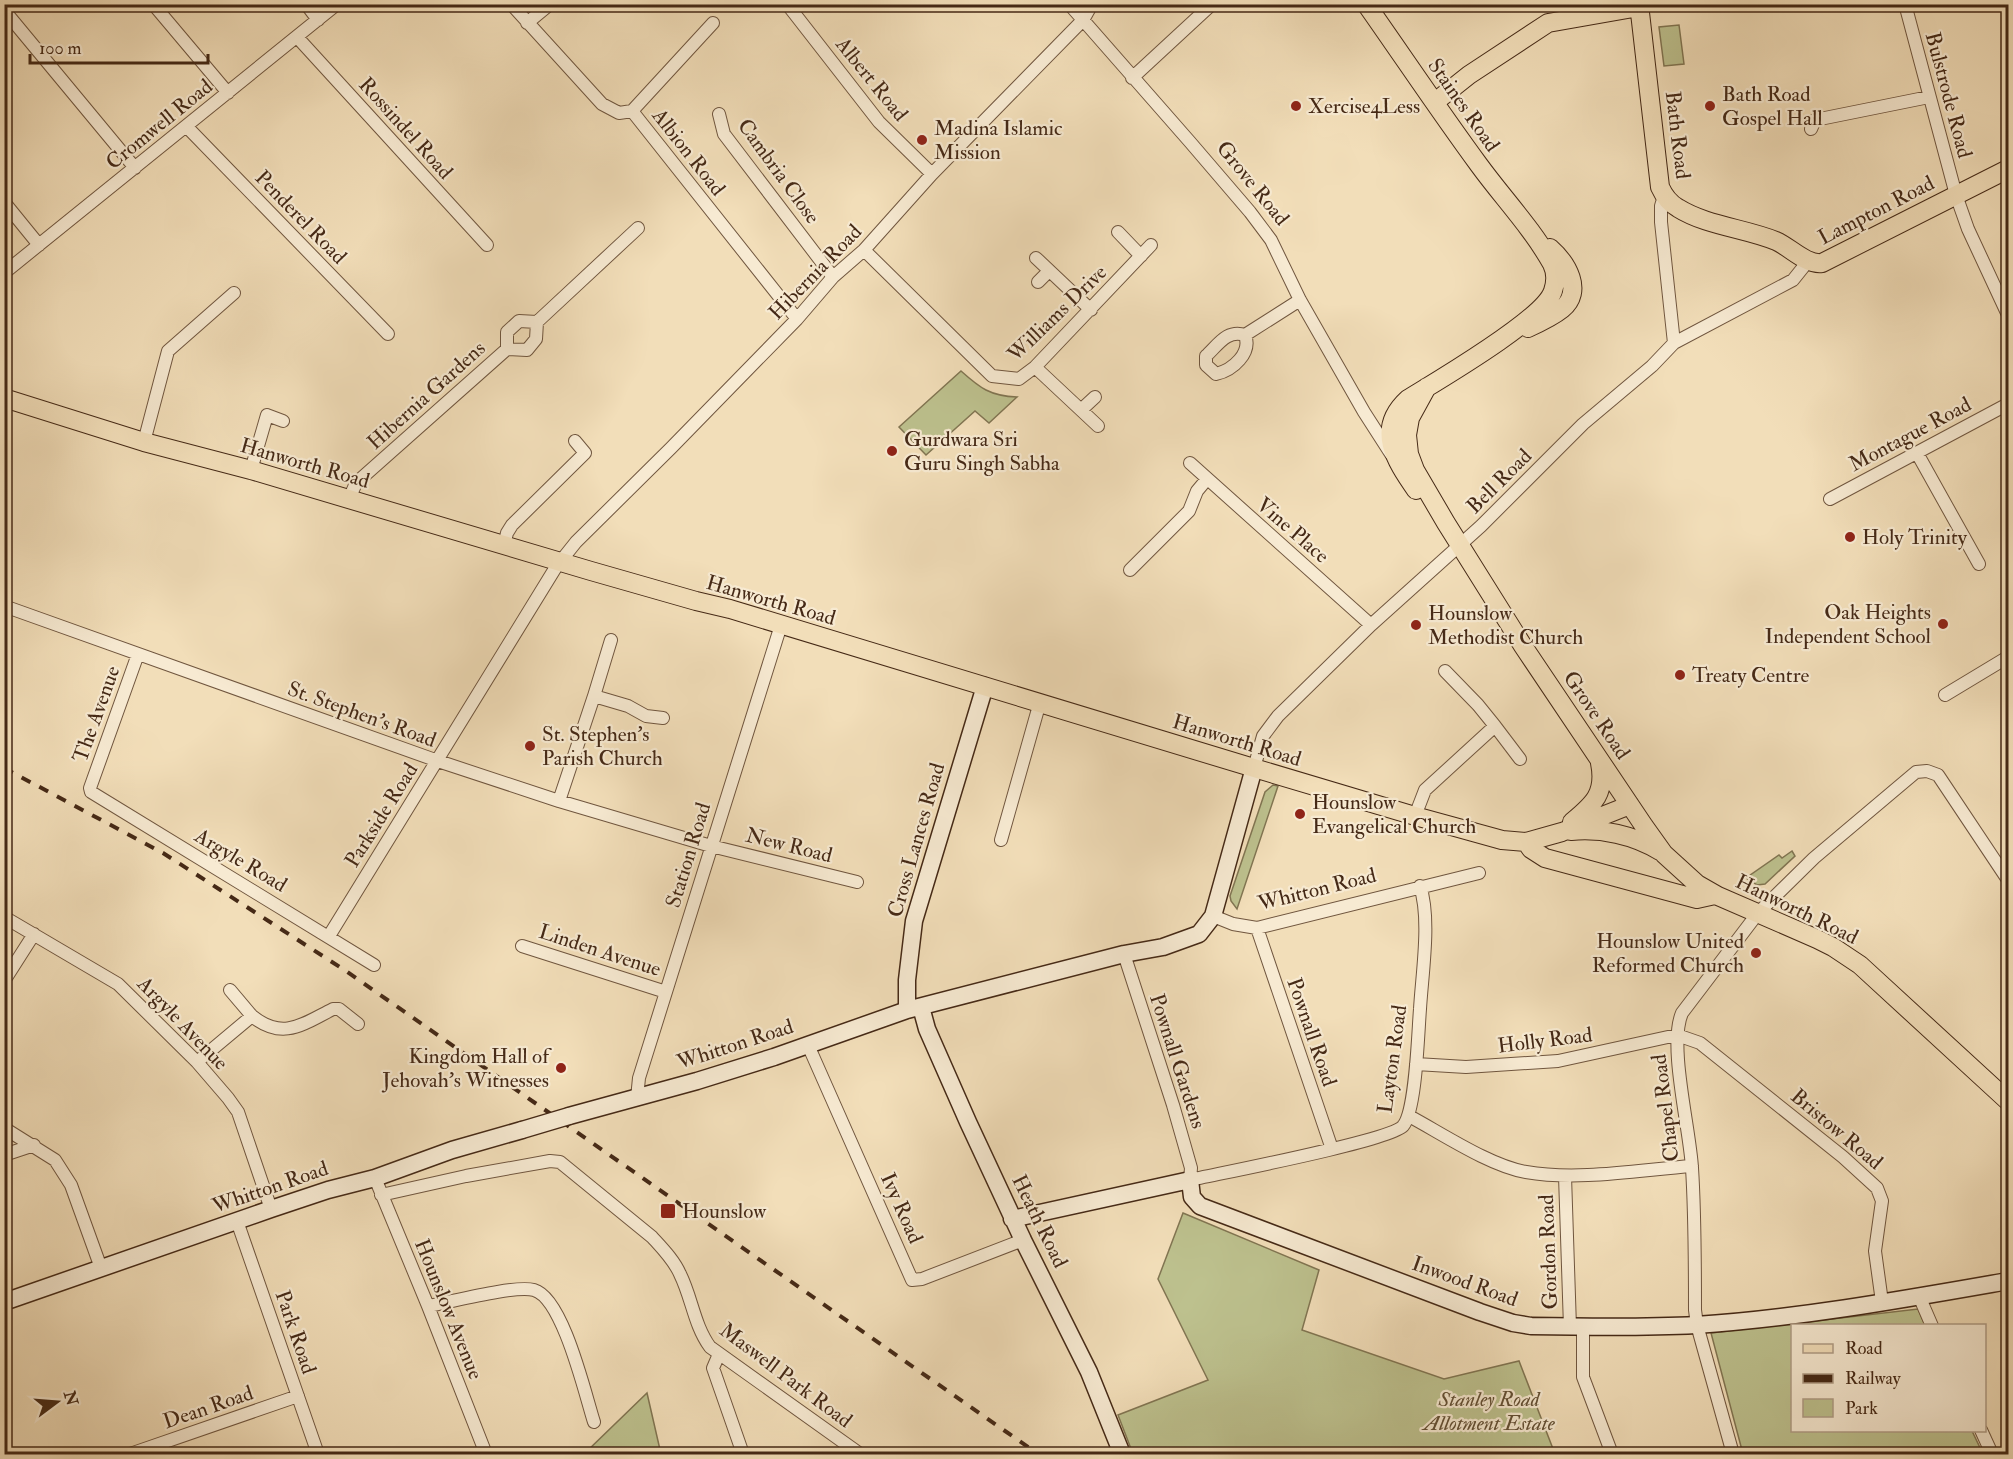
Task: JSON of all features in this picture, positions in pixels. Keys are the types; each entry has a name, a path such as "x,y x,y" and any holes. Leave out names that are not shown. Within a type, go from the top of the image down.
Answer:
{"main road":[{"name":"Staines Road","path":"1366,4 1479,166 1529,229 1564,262 1572,282 1570,297 1562,309 1545,320 1497,343 1408,399 1398,408 1390,426 1391,445 1402,470 1423,499 1446,523"},
{"path":"1435,102 1469,75 1548,23 1640,5"},
{"name":"Bath Road","path":"1640,5 1660,187 1664,196"},
{"name":"Lampton Road","path":"1664,196 1671,204 1687,213 1777,242 1817,264 2008,168"},
{"name":"Staines Road","path":"1427,387 1410,418 1407,435 1409,454 1460,545"},
{"name":"Hanworth Road","path":"4,398 144,442 250,470 685,598 730,609 1414,816 1502,840 1526,842 1632,808"},
{"name":"Grove Road","path":"1460,545 1523,646 1664,854 1688,877 1715,895"},
{"path":"1560,832 1586,810 1599,793 1603,775 1599,757"},
{"path":"1582,830 1608,823 1632,808"},
{"name":"Hanworth Road","path":"1560,832 1582,830 1628,837 1647,843 1664,854"},
{"name":"Hanworth Road","path":"1526,842 1531,849 1545,858 1697,899 1715,895 1833,946 1860,965 2008,1101"}],"street":[{"path":"153,4 228,93"},
{"path":"306,4 318,20"},
{"name":"Cromwell Road","path":"4,273 338,4"},
{"name":"Albion Road","path":"511,4 602,104 619,113 632,111 797,319"},
{"path":"527,23 550,4"},
{"name":"Albert Road","path":"787,4 879,122 932,174"},
{"name":"Grove Road","path":"1069,4 1205,159 1271,240 1300,300 1366,415 1402,470"},
{"name":"Hibernia Road","path":"561,561 576,542 797,319 833,277 864,249 932,174 1083,20 1092,4"},
{"path":"1132,78 1212,4"},
{"name":"Bulstrode Road","path":"1905,4 1956,195 1968,229 2008,315"},
{"path":"4,10 135,168"},
{"path":"632,111 713,23"},
{"name":"Rossindel Road","path":"297,37 487,245"},
{"path":"1811,129 1815,120 1929,97"},
{"name":"Cambria Close","path":"719,114 724,134 833,277"},
{"name":"Penderel Road","path":"187,127 388,334"},
{"name":"Bath Road","path":"1664,196 1661,206 1661,222 1674,343"},
{"path":"4,202 39,245"},
{"name":"Hibernia Gardens","path":"349,500 356,483 507,349 527,350 536,339 537,322 638,228"},
{"path":"1118,232 1141,256"},
{"name":"Williams Drive","path":"864,249 992,376 1019,379 1035,367 1151,245"},
{"path":"1036,258 1091,310"},
{"name":"Bell Road","path":"1254,768 1263,736 1278,716 1371,625 1460,545 1584,424 1652,366 1674,343 1793,280 1809,260"},
{"path":"1038,282 1049,271"},
{"path":"144,442 168,351 234,293"},
{"path":"1245,335 1300,300"},
{"name":"Hibernia Gardens","path":"507,349 507,332 519,321 537,322"},
{"path":"1035,367 1098,426"},
{"path":"1081,410 1095,397"},
{"name":"Montague Road","path":"1830,499 2008,404"},
{"path":"250,470 267,415 283,421"},
{"path":"1366,415 1376,422 1390,426"},
{"path":"504,545 512,525 585,453 575,441"},
{"path":"1917,453 1979,564"},
{"name":"Vine Place","path":"1190,463 1371,625"},
{"path":"1130,570 1189,510 1197,491 1207,479"},
{"name":"Parkside Road","path":"328,936 561,561"},
{"name":"St. Stephen's Road","path":"4,606 438,761 559,801 711,846"},
{"name":"Station Road","path":"636,1098 639,1077 781,625"},
{"path":"559,801 611,640"},
{"name":"The Avenue","path":"90,788 138,654"},
{"path":"1945,695 2008,657"},
{"path":"1445,671 1478,705 1520,759"},
{"name":"Cross Lances Road","path":"914,1008 908,980 914,921 985,686"},
{"path":"594,696 628,706 646,716 663,718"},
{"path":"1001,840 1040,702"},
{"path":"1414,816 1425,790 1495,726"},
{"path":"1213,916 1254,768"},
{"name":"Chapel Road","path":"1733,1455 1695,1310 1692,1166 1677,1035 1682,1013 1758,913 1814,858 1916,772 1934,772 1948,788 2008,880"},
{"name":"Argyle Road","path":"90,788 91,792 374,965"},
{"name":"New Road","path":"711,846 857,882"},
{"name":"Whitton Road","path":"4,1302 271,1209 375,1178 452,1150 697,1081 914,1008 1124,954 1163,947 1199,934 1213,916 1233,924 1257,928 1479,873"},
{"name":"Layton Road","path":"1190,1180 1332,1149 1402,1127 1409,1116 1416,1064 1425,909 1420,886"},
{"name":"Argyle Avenue","path":"4,917 118,984 196,1062 238,1112 271,1209"},
{"name":"Pownall Road","path":"1257,928 1332,1149"},
{"path":"4,981 34,934"},
{"name":"Linden Avenue","path":"522,946 666,992"},
{"name":"Pownall Gardens","path":"1124,954 1176,1115 1191,1168 1190,1180"},
{"path":"230,990 260,1023 282,1030 294,1028 333,1009 339,1009 358,1024"},
{"name":"Heath Road","path":"914,1008 927,1029 1012,1219 1089,1372 1122,1455"},
{"path":"196,1062 252,1016"},
{"name":"Holly Road","path":"1416,1064 1466,1067 1558,1061 1677,1035"},
{"name":"Bristow Road","path":"1677,1035 1700,1043 1843,1157 1877,1188 1882,1201 1875,1251 1882,1302"},
{"name":"Ivy Road","path":"808,1045 912,1280 922,1279 1023,1240"},
{"path":"1409,1116 1494,1161 1524,1172 1565,1176 1692,1166"},
{"path":"4,1128 55,1160 72,1185 101,1268"},
{"path":"4,1155 34,1145"},
{"name":"Maswell Park Road","path":"381,1195 476,1174 550,1161 560,1162 664,1249 680,1273 702,1336 710,1347 860,1455"},
{"name":"Gordon Road","path":"1565,1176 1583,1377 1612,1455"},
{"name":"Hounslow Avenue","path":"375,1178 486,1455"},
{"path":"1012,1219 1190,1180"},
{"name":"Inwood Road","path":"1190,1180 1192,1197 1200,1206 1513,1323 1531,1326 1697,1324 1882,1302 2008,1281"},
{"name":"Park Road","path":"237,1221 318,1455"},
{"path":"428,1306 507,1291 533,1290 542,1294 549,1300 562,1324 594,1422"},
{"path":"1919,1296 1931,1324"},
{"path":"719,1354 713,1368 743,1455"},
{"name":"Dean Road","path":"130,1455 298,1396"},
{"path":"1980,1432 1992,1455"}],"green space":[{"path":"1679,25 1684,64 1664,66 1659,27"},
{"path":"961,371 992,393 1017,397 989,423 975,411 926,455 899,427"},
{"path":"1273,785 1278,786 1237,909 1230,896 1265,792"},
{"path":"1792,851 1795,856 1765,884 1757,885 1746,878 1779,855 1782,858"},
{"name":"Stanley Road Allotment Estate","path":"1183,1213 1319,1270 1302,1330 1444,1379 1519,1361 1555,1454 1133,1454 1118,1415 1208,1380 1158,1279"},
{"path":"1918,1309 1925,1324 1791,1324 1791,1432 1972,1432 1983,1454 1743,1454 1711,1333"},
{"path":"647,1393 661,1454 584,1454"}],"railway":[{"path":"4,768 163,853 346,971 1038,1454"}],"place":[{"name":"Xercise4Less","path":"1296,106"},
{"name":"Bath Road Gospel Hall","path":"1710,106"},
{"name":"Madina Islamic Mission","path":"922,140"},
{"name":"Gurdwara Sri Guru Singh Sabha","path":"892,451"},
{"name":"Holy Trinity","path":"1850,537"},
{"name":"Oak Heights Independent School","path":"1943,624"},
{"name":"Hounslow Methodist Church","path":"1416,625"},
{"name":"Treaty Centre","path":"1680,675"},
{"name":"St. Stephen's Parish Church","path":"530,746"},
{"name":"Hounslow Evangelical Church","path":"1300,814"},
{"name":"Hounslow United Reformed Church","path":"1756,953"},
{"name":"Kingdom Hall of Jehovah's Witnesses","path":"561,1068"},
{"name":"Hounslow","path":"668,1211"}]}
